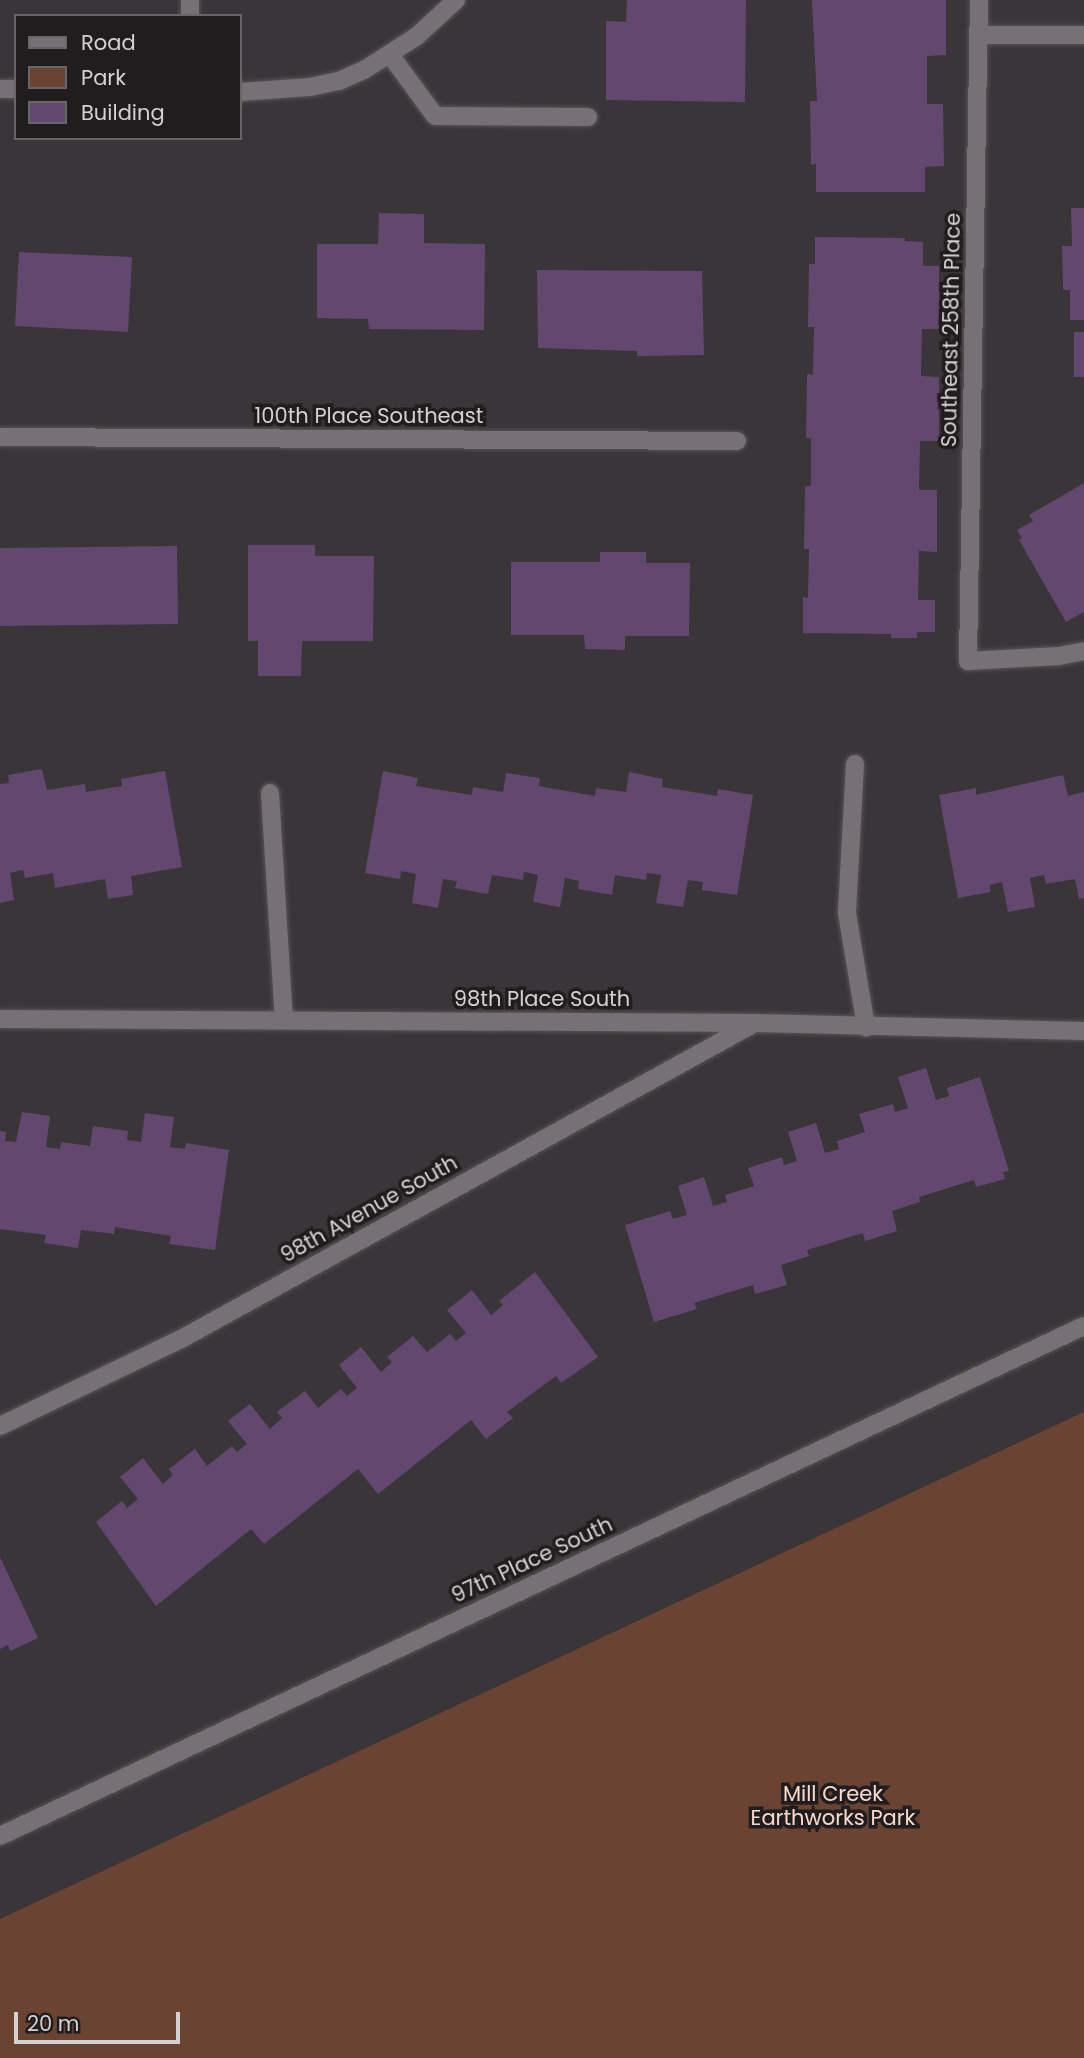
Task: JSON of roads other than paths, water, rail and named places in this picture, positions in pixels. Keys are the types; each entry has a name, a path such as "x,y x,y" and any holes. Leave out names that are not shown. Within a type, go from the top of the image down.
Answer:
{"street":[{"path":"242,92 281,91 340,80 391,56 456,0"},
{"name":"Southeast 258th Place","path":"979,0 968,660 1059,656 1084,650"},
{"path":"979,35 1084,35"},
{"path":"391,56 435,116 588,117"},
{"name":"100th Place Southeast","path":"0,437 737,441"},
{"path":"855,764 847,913 866,1027"},
{"path":"270,793 284,1020"},
{"name":"98th Place South","path":"0,1019 756,1023 1084,1031"},
{"name":"98th Avenue South","path":"0,1426 183,1338 756,1023"},
{"name":"97th Place South","path":"0,1836 1084,1325"}],"park label":[{"name":"Mill Creek Earthworks Park","path":"833,1806"}]}
